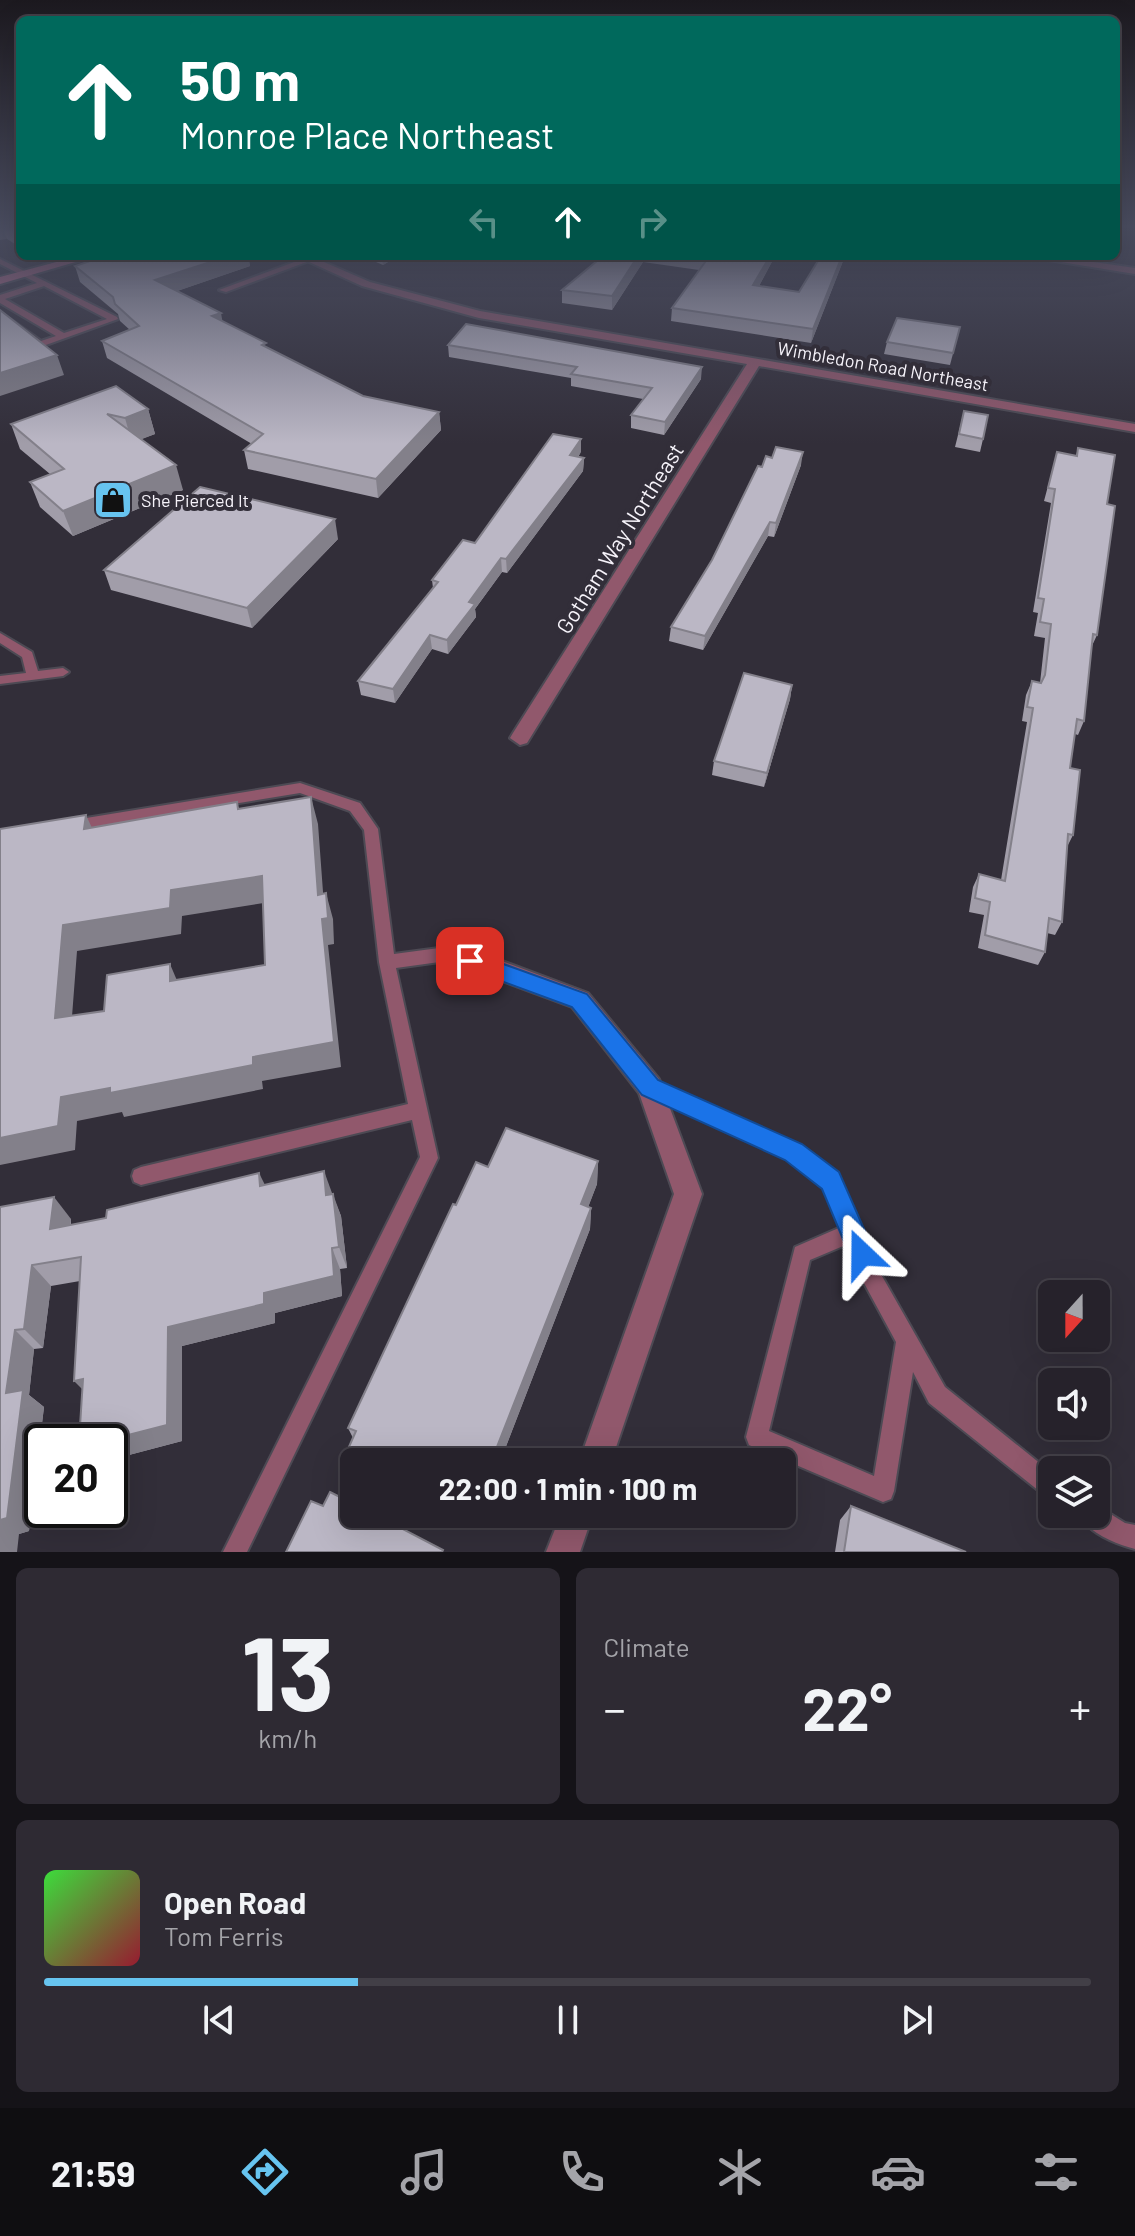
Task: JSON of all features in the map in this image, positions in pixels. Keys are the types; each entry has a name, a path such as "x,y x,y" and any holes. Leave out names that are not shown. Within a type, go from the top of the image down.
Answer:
{"street":[{"name":"Wimbledon Road Northeast","path":"418,299 440,306 1135,428"},
{"name":"Gotham Way Northeast","path":"520,738 755,362"},
{"path":"454,953 580,1000 650,1087 688,1194 600,1448"},
{"path":"563,1552 572,1528"}],"lane":[{"path":"1,299 63,336"},
{"path":"0,315 40,344 114,319 74,299"},
{"path":"0,637 28,655 33,676"},
{"path":"0,680 63,672"},
{"path":"64,827 300,788 355,807 371,829 387,962 429,1158 235,1552"},
{"path":"387,962 454,953"},
{"path":"650,1087 793,1152 831,1181 871,1276 937,1395 1038,1476"},
{"path":"141,1176 419,1110"},
{"path":"853,1232 802,1254 757,1437 883,1491 907,1341"},
{"path":"1110,1526 1135,1537"}],"building":[{"path":"114,299 194,299 221,313 212,316 266,343 262,345 363,396 439,412 376,479 244,450 263,434 102,341 139,326"},
{"path":"678,299 825,299 813,329 672,308"},
{"path":"0,310 57,355 0,373"},
{"path":"897,318 960,327 953,353 887,342"},
{"path":"466,324 702,367 665,422 631,415 652,388 571,374 577,367 448,345"},
{"path":"116,386 148,409 125,418 107,414 176,465 63,511 30,482 64,469 11,424"},
{"path":"964,411 988,415 983,439 959,434"},
{"path":"553,434 581,439 570,455 584,458 506,559 501,558 469,602 475,604 447,640 430,635 393,689 358,681 438,582 432,580 463,540 475,543"},
{"path":"776,447 803,452 776,523 770,522 705,636 671,627 712,560 758,466 762,467 766,456 772,458"},
{"path":"1078,448 1115,455 1107,504 1115,506 1097,635 1093,634 1084,721 1077,719 1070,768 1080,770 1073,835 1068,834 1062,922 1049,918 1045,952 985,935 990,902 975,898 979,874 1005,881 1033,708 1027,707 1032,681 1041,683 1045,675 1051,624 1040,622 1044,599 1038,598 1055,489 1048,488 1057,452 1077,456"},
{"path":"200,487 335,519 247,608 104,570"},
{"path":"744,673 792,685 767,773 714,761"},
{"path":"311,797 318,895 326,893 328,918 322,919 334,1042 253,1057 253,1065 110,1093 110,1088 61,1097 58,1126 0,1138 0,829 86,815 84,829 237,802 238,809","holes":["262,876 265,965 170,981 170,964 107,975 104,1011 55,1018 63,925 170,908 171,890"]},
{"path":"506,1128 598,1161 581,1204 591,1208 497,1448 348,1448 356,1431 348,1428 453,1204 456,1205 476,1162 488,1167"},
{"path":"324,1171 326,1195 333,1194 339,1247 332,1248 334,1276 264,1293 264,1304 168,1327 167,1425 128,1435 128,1424 80,1424 83,1379 74,1381 81,1257 32,1265 24,1329 15,1330 6,1393 23,1390 7,1518 0,1520 0,1207 54,1197 50,1229 106,1218 107,1210 259,1173 260,1186"},
{"path":"330,1492 340,1497 340,1528 401,1528 443,1550 286,1552 311,1501 323,1506"},
{"path":"851,1506 966,1552 844,1552"}],"place":[{"name":"She Pierced It","path":"113,500"}],"route":[{"path":"470,961 580,1000 650,1087 793,1152 831,1181 862,1254"}]}
